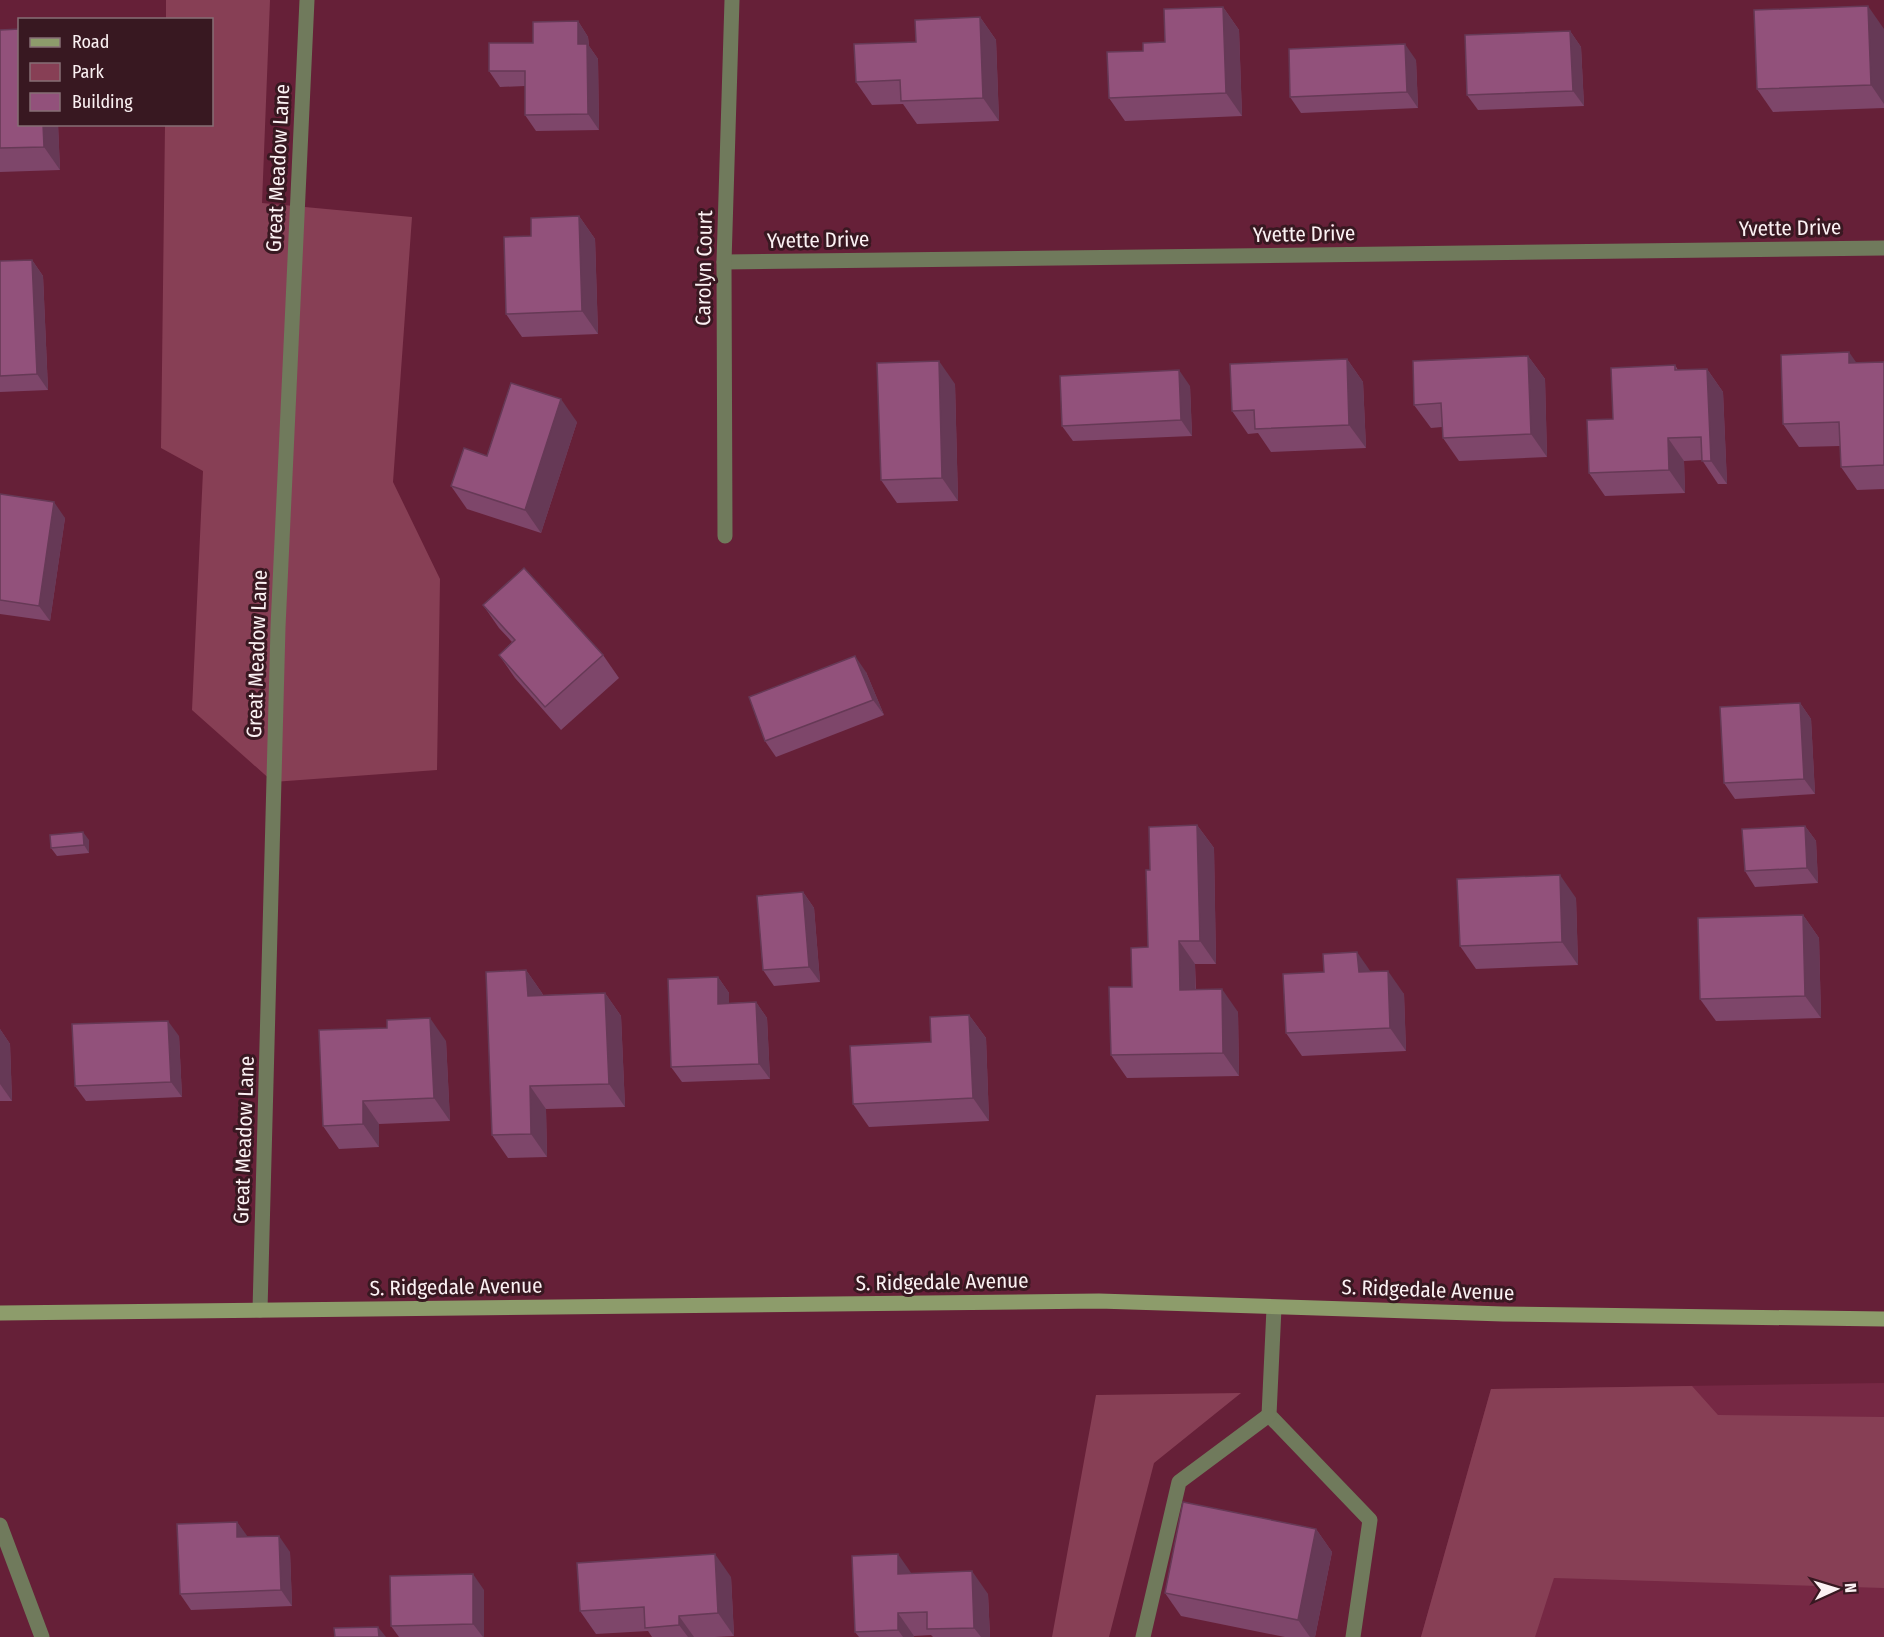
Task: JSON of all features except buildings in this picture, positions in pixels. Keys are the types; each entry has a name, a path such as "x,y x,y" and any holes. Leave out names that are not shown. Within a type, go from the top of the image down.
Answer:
{"main road":[{"name":"S. Ridgedale Avenue","path":"0,1313 1099,1301 1274,1308 1884,1319"}],"street":[{"name":"Great Meadow Lane","path":"260,1310 278,627 307,0"},
{"name":"Carolyn Court","path":"725,536 724,262 732,0"},
{"name":"Yvette Drive","path":"724,262 1884,248"},
{"path":"1274,1308 1269,1415 1370,1520 1353,1637"},
{"path":"1143,1637 1179,1482 1269,1415"},
{"path":"0,1525 42,1637"}],"shaded area":[{"path":"1884,1383 1884,1637 1421,1637 1491,1389"}],"green space":[{"path":"166,0 270,0 262,203 412,217 393,482 440,579 437,770 273,782 192,710 203,471 161,448 165,126 213,126 213,18 166,18"},
{"path":"1692,1386 1718,1415 1884,1417 1884,1588 1554,1578 1535,1637 1421,1637 1491,1389"},
{"path":"1241,1393 1154,1463 1109,1637 1052,1637 1096,1395"}]}
